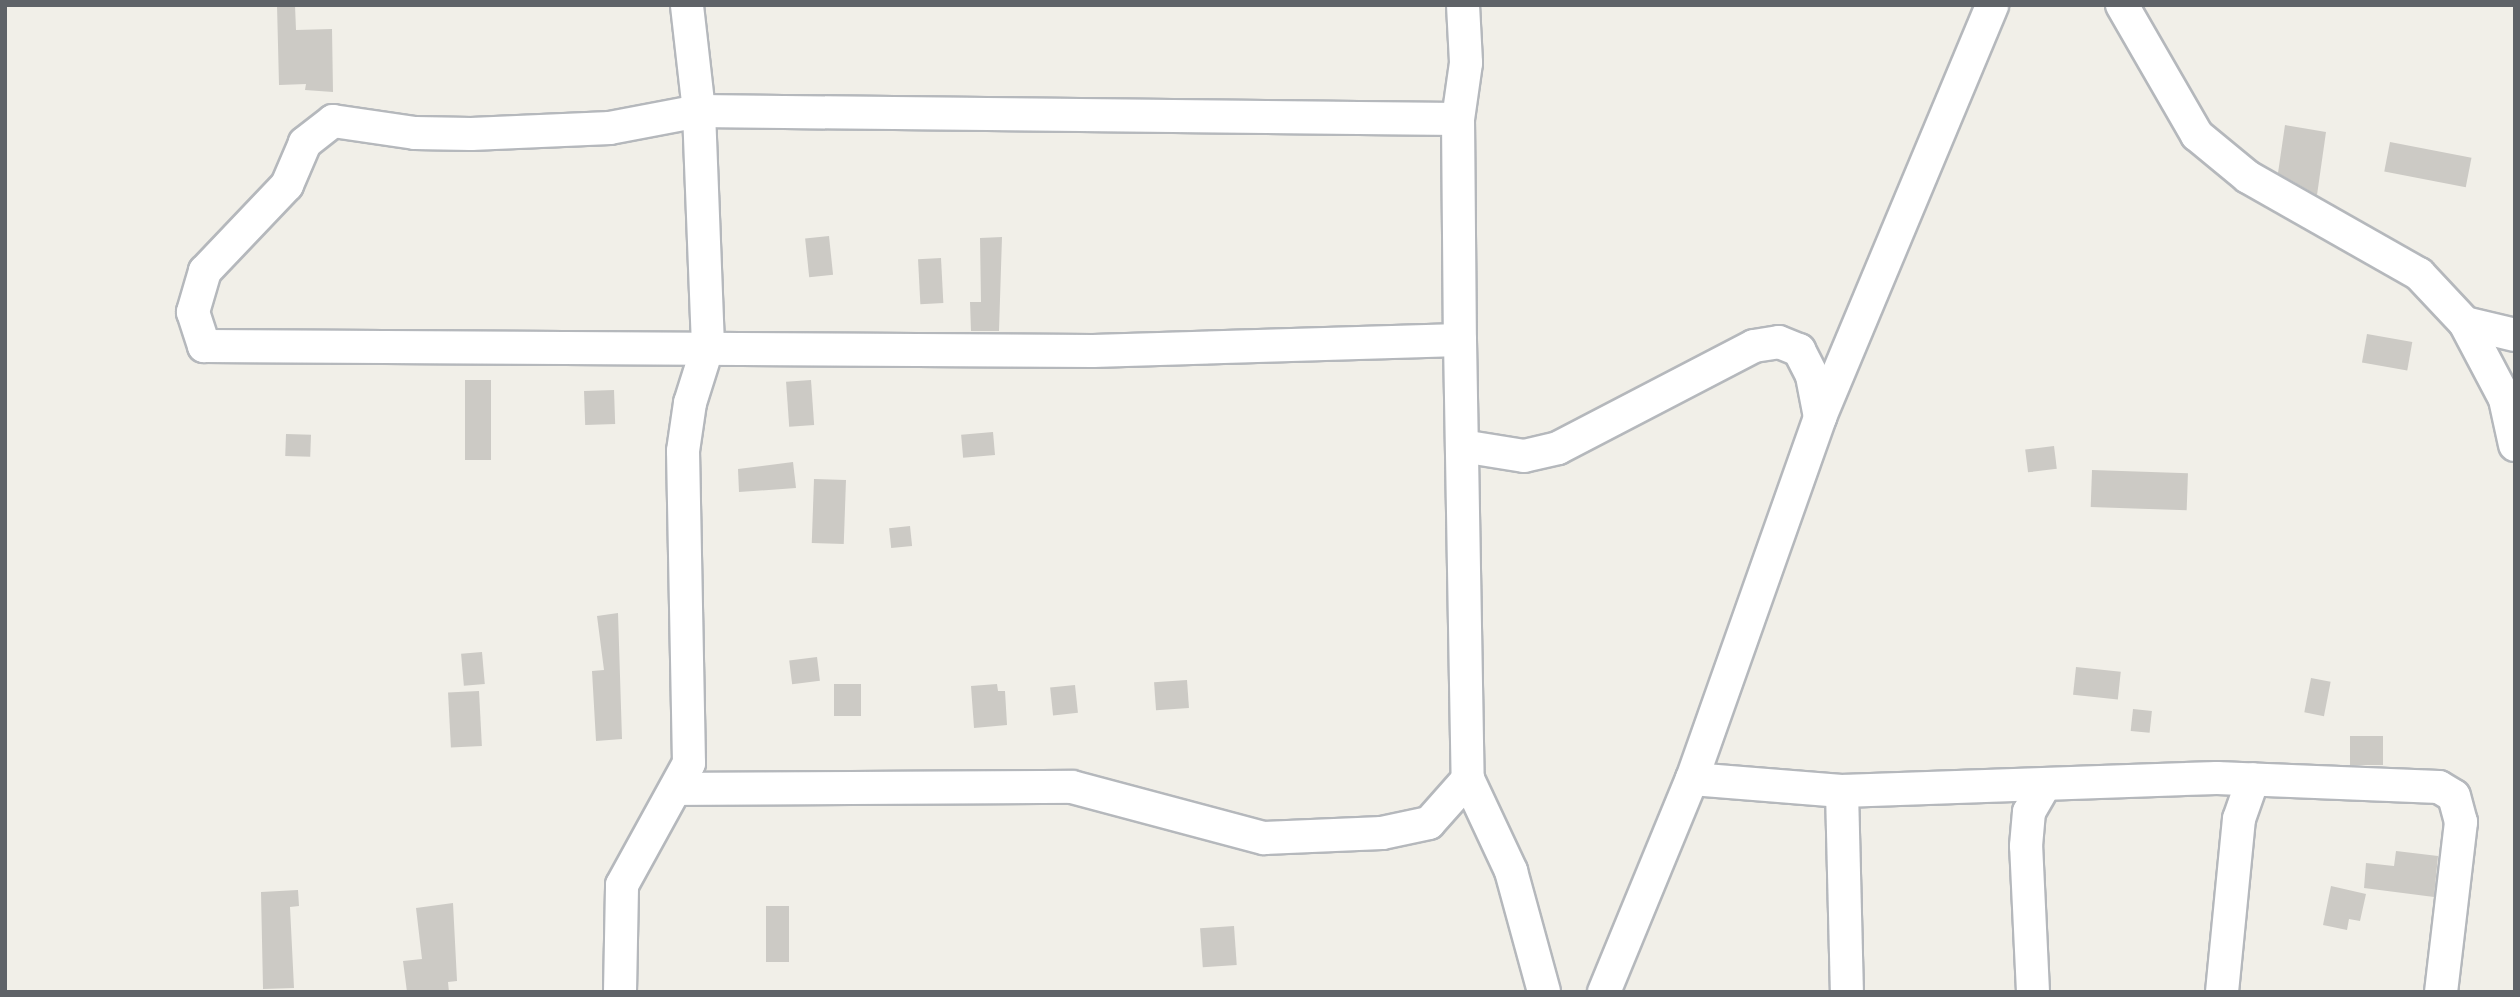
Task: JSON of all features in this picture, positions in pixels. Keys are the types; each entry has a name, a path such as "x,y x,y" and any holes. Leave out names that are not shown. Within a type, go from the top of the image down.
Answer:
{"street":[{"path":"620,992 622,885 659,814 678,789 689,764 683,451 690,403 708,346 699,111 687,5"},
{"path":"1463,5 1466,63 1458,119 1468,779 1511,871 1545,992"},
{"path":"1604,992 1692,779 1820,417 1992,5"},
{"path":"2122,5 2197,135 2248,177 2419,274 2465,323 2505,399 2515,445"},
{"path":"1458,119 699,111 610,128 415,133 333,121 305,143 287,185 205,271 193,312 204,346 708,346 1093,351 1460,340"},
{"path":"2465,323 2515,335"},
{"path":"1462,446 1524,456 1558,448 1754,346 1779,342 1798,350 1803,359 1812,376 1820,417"},
{"path":"1692,779 1842,791 2210,778 2439,786 2454,796 2461,822 2441,992"},
{"path":"2210,778 2239,819"},
{"path":"678,789 1072,786 1264,838 1382,832 1429,823 1468,779"},
{"path":"2222,992 2239,819 2253,779"},
{"path":"2033,992 2026,846 2029,812 2045,784"},
{"path":"1842,791 1847,992"}],"building":[{"path":"277,5 295,5 296,30 332,29 333,92 305,90 306,84 279,85"},
{"path":"2285,125 2326,132 2317,195 2278,173"},
{"path":"2390,142 2471,158 2466,187 2384,171"},
{"path":"829,236 833,275 809,277 805,239"},
{"path":"1002,237 999,331 971,331 970,302 981,302 980,238"},
{"path":"941,258 943,303 920,304 918,259"},
{"path":"2367,334 2412,342 2407,371 2362,363"},
{"path":"465,380 491,380 491,460 465,460"},
{"path":"811,380 814,425 789,427 786,382"},
{"path":"614,390 615,424 585,425 584,391"},
{"path":"993,432 995,455 963,458 961,435"},
{"path":"286,434 311,435 310,457 285,456"},
{"path":"2054,446 2057,469 2028,472 2025,450"},
{"path":"793,462 796,488 739,492 738,469"},
{"path":"2092,470 2188,473 2187,510 2091,507"},
{"path":"814,479 846,480 844,544 812,543"},
{"path":"910,526 912,546 891,548 889,528"},
{"path":"618,613 622,739 596,741 592,671 604,670 597,616"},
{"path":"482,652 485,684 464,686 461,654"},
{"path":"817,657 820,681 792,684 789,660"},
{"path":"2076,667 2121,672 2118,700 2073,695"},
{"path":"2311,678 2331,682 2324,716 2304,712"},
{"path":"1187,680 1189,708 1156,710 1154,682"},
{"path":"834,684 861,684 861,716 834,716"},
{"path":"997,684 998,691 1005,691 1007,725 974,728 971,686"},
{"path":"1075,685 1078,713 1053,715 1050,688"},
{"path":"479,691 482,746 451,748 448,693"},
{"path":"2133,709 2152,711 2150,733 2131,731"},
{"path":"2350,736 2383,736 2383,765 2350,765"},
{"path":"2396,851 2438,856 2434,897 2364,888 2366,863 2394,866"},
{"path":"2331,886 2366,894 2360,921 2349,919 2347,930 2323,925"},
{"path":"298,890 299,906 290,907 294,988 263,989 261,892"},
{"path":"453,903 457,981 448,982 449,992 407,992 403,961 422,959 416,908"},
{"path":"766,906 789,906 789,962 766,962"},
{"path":"1234,926 1237,965 1203,967 1200,928"}]}
